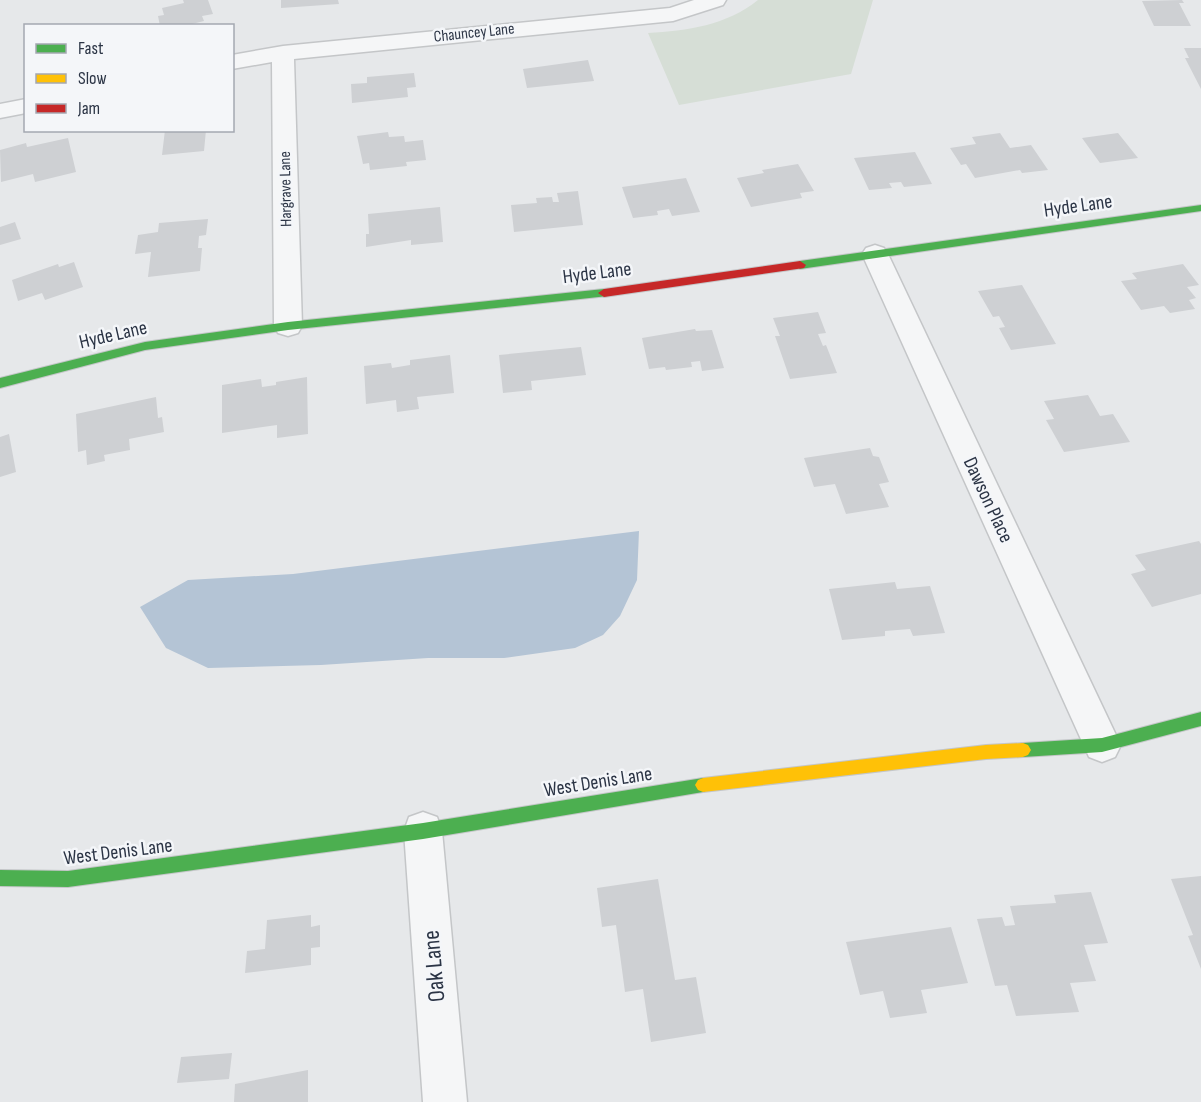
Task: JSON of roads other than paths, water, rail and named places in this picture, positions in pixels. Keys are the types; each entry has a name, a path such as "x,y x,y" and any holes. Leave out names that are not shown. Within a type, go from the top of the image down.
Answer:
{"street":[{"name":"Chauncey Lane","path":"234,62 283,53 673,14 715,0"},
{"name":"Hargrave Lane","path":"283,53 288,326"},
{"path":"0,111 24,106"},
{"name":"Hyde Lane","path":"0,383 145,346 288,326 601,292 1201,208"},
{"name":"Dawson Place","path":"875,254 1102,746"},
{"name":"West Denis Lane","path":"0,878 68,879 423,831 727,781 986,752 1102,746 1201,719"},
{"name":"Oak Lane","path":"423,831 445,1102"}],"water":[{"path":"639,531 637,580 620,616 603,635 575,648 504,658 428,658 321,665 208,668 166,648 140,607 188,580 293,574"}]}
